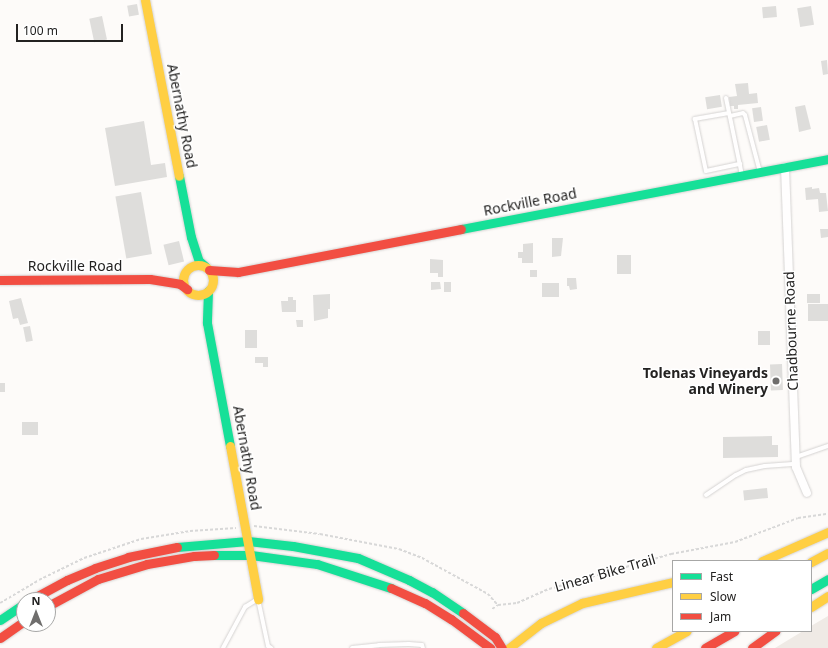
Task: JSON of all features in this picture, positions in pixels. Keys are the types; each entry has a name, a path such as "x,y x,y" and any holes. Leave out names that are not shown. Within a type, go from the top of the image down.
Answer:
{"main road":[{"name":"Abernathy Road","path":"145,0 191,237 199,261 207,268"},
{"name":"Rockville Road","path":"210,288 218,280 238,272 828,159"},
{"name":"Abernathy Road","path":"187,271 191,262 191,237"},
{"path":"196,265 207,268 213,278 210,288 203,294 191,291 184,280 187,271 196,265"},
{"name":"Rockville Road","path":"207,268 238,272"},
{"name":"Rockville Road","path":"0,280 150,279 180,275 187,271"},
{"name":"Rockville Road","path":"150,279 180,284 191,291"},
{"name":"Abernathy Road","path":"207,323 210,288"},
{"name":"Abernathy Road","path":"191,291 198,299 207,323 258,599"},
{"path":"764,560 828,532"},
{"path":"45,592 67,580 95,568 139,554 193,544 248,542 293,546 358,558 432,592 484,628 495,637 502,648"},
{"path":"812,561 828,553"},
{"path":"56,602 98,580 147,564 194,556 228,554 251,555 317,564 374,581 425,603 465,628 490,648"},
{"path":"812,588 828,580"},
{"path":"509,648 516,641 541,623 582,603 672,582"},
{"path":"812,606 828,596"},
{"path":"0,620 16,609"},
{"path":"0,638 16,627"},
{"path":"656,648 685,632"},
{"path":"705,648 733,632"},
{"path":"752,648 775,632"}],"street":[{"name":"Chadbourne Road","path":"785,167 796,460 807,493"}],"lane":[{"path":"726,98 742,175"},
{"path":"740,164 706,171 695,119 743,114 746,117 760,172"},
{"path":"706,495 746,470 796,460 828,446"},
{"path":"223,648 245,607 258,599 268,646 271,648"},
{"path":"352,648 409,644 422,645 424,648"}],"path":[{"name":"Linear Bike Trail","path":"492,609 498,605 516,603 549,589 671,554 735,542 798,518 828,514"}],"shaded area":[{"path":"828,616 828,648 775,648 801,632 812,632 812,625"}],"building":[{"path":"137,4 139,15 129,17 127,6"},
{"path":"776,6 777,17 763,18 762,7"},
{"path":"811,6 814,25 800,27 797,8"},
{"path":"102,16 107,39 94,42 89,19"},
{"path":"827,60 828,74 823,75 821,61"},
{"path":"748,83 749,94 757,93 758,103 738,105 738,109 734,109 734,106 730,106 729,97 737,96 735,84"},
{"path":"720,95 722,107 707,109 705,97"},
{"path":"805,105 811,129 799,132 795,107"},
{"path":"761,107 763,121 754,122 752,108"},
{"path":"144,121 151,165 165,163 167,177 115,186 105,128"},
{"path":"767,125 770,140 759,142 756,127"},
{"path":"812,187 812,189 819,188 820,193 826,193 828,211 819,212 818,199 806,200 805,188"},
{"path":"141,192 152,254 126,259 115,197"},
{"path":"820,229 828,229 828,237 821,238"},
{"path":"552,238 563,238 561,256 552,257"},
{"path":"179,241 184,261 169,265 163,245"},
{"path":"533,243 533,263 522,263 522,258 518,258 518,252 523,252 523,244"},
{"path":"617,255 631,255 631,274 617,274"},
{"path":"430,259 443,260 443,277 438,277 438,273 430,273"},
{"path":"530,270 537,270 537,277 530,277"},
{"path":"567,278 576,278 577,289 570,290 569,286 567,286"},
{"path":"431,282 440,282 441,289 431,290"},
{"path":"444,282 451,282 451,292 444,292"},
{"path":"542,283 559,283 559,297 542,297"},
{"path":"330,294 330,309 328,309 328,318 314,321 313,295"},
{"path":"807,294 820,294 820,303 807,303"},
{"path":"288,297 293,297 293,300 296,300 296,312 282,312 281,301 288,301"},
{"path":"21,298 28,323 20,325 18,318 13,319 9,301"},
{"path":"808,304 828,304 828,321 808,321"},
{"path":"296,320 303,320 303,327 297,327"},
{"path":"30,326 33,341 26,342 23,327"},
{"path":"245,330 257,330 257,348 245,348"},
{"path":"758,331 770,331 770,345 758,345"},
{"path":"255,357 268,357 268,367 263,367 263,363 255,363"},
{"path":"770,364 782,364 783,390 771,390"},
{"path":"0,383 5,383 5,392 0,392"},
{"path":"22,422 38,422 38,435 22,435"},
{"path":"772,436 772,445 778,445 778,457 723,458 723,437"},
{"path":"767,488 768,498 744,500 743,491"}],"traffic: fast":[{"path":"461,229 828,159"},
{"path":"179,176 191,237 199,261 205,266"},
{"path":"208,291 207,323 230,446"},
{"path":"177,547 248,541 293,546 358,558 409,580 432,592 463,613"},
{"path":"214,555 251,555 317,564 391,588"},
{"path":"812,588 828,579"},
{"path":"0,620 16,609"}],"traffic: slow":[{"path":"145,0 179,176"},
{"path":"198,265 204,266 212,274 213,280 212,286 204,294 198,295 192,294 184,286 183,280 184,274 192,266 198,265"},
{"path":"230,446 258,599"},
{"path":"764,560 828,532"},
{"path":"812,561 828,553"},
{"path":"509,648 541,623 582,603 672,582"},
{"path":"812,606 828,596"},
{"path":"656,648 685,632"}],"traffic: jam":[{"path":"209,270 238,272 461,229"},
{"path":"0,280 150,279 180,284 187,289"},
{"path":"45,592 67,580 95,568 128,557 177,547"},
{"path":"56,602 98,579 147,564 194,556 214,555"},
{"path":"391,588 425,603 451,619 490,648"},
{"path":"463,613 495,637 502,648"},
{"path":"0,638 16,627"},
{"path":"705,648 733,632"},
{"path":"752,648 774,632"}],"place":[{"name":"Tolenas Vineyards and Winery","path":"776,381"}]}
